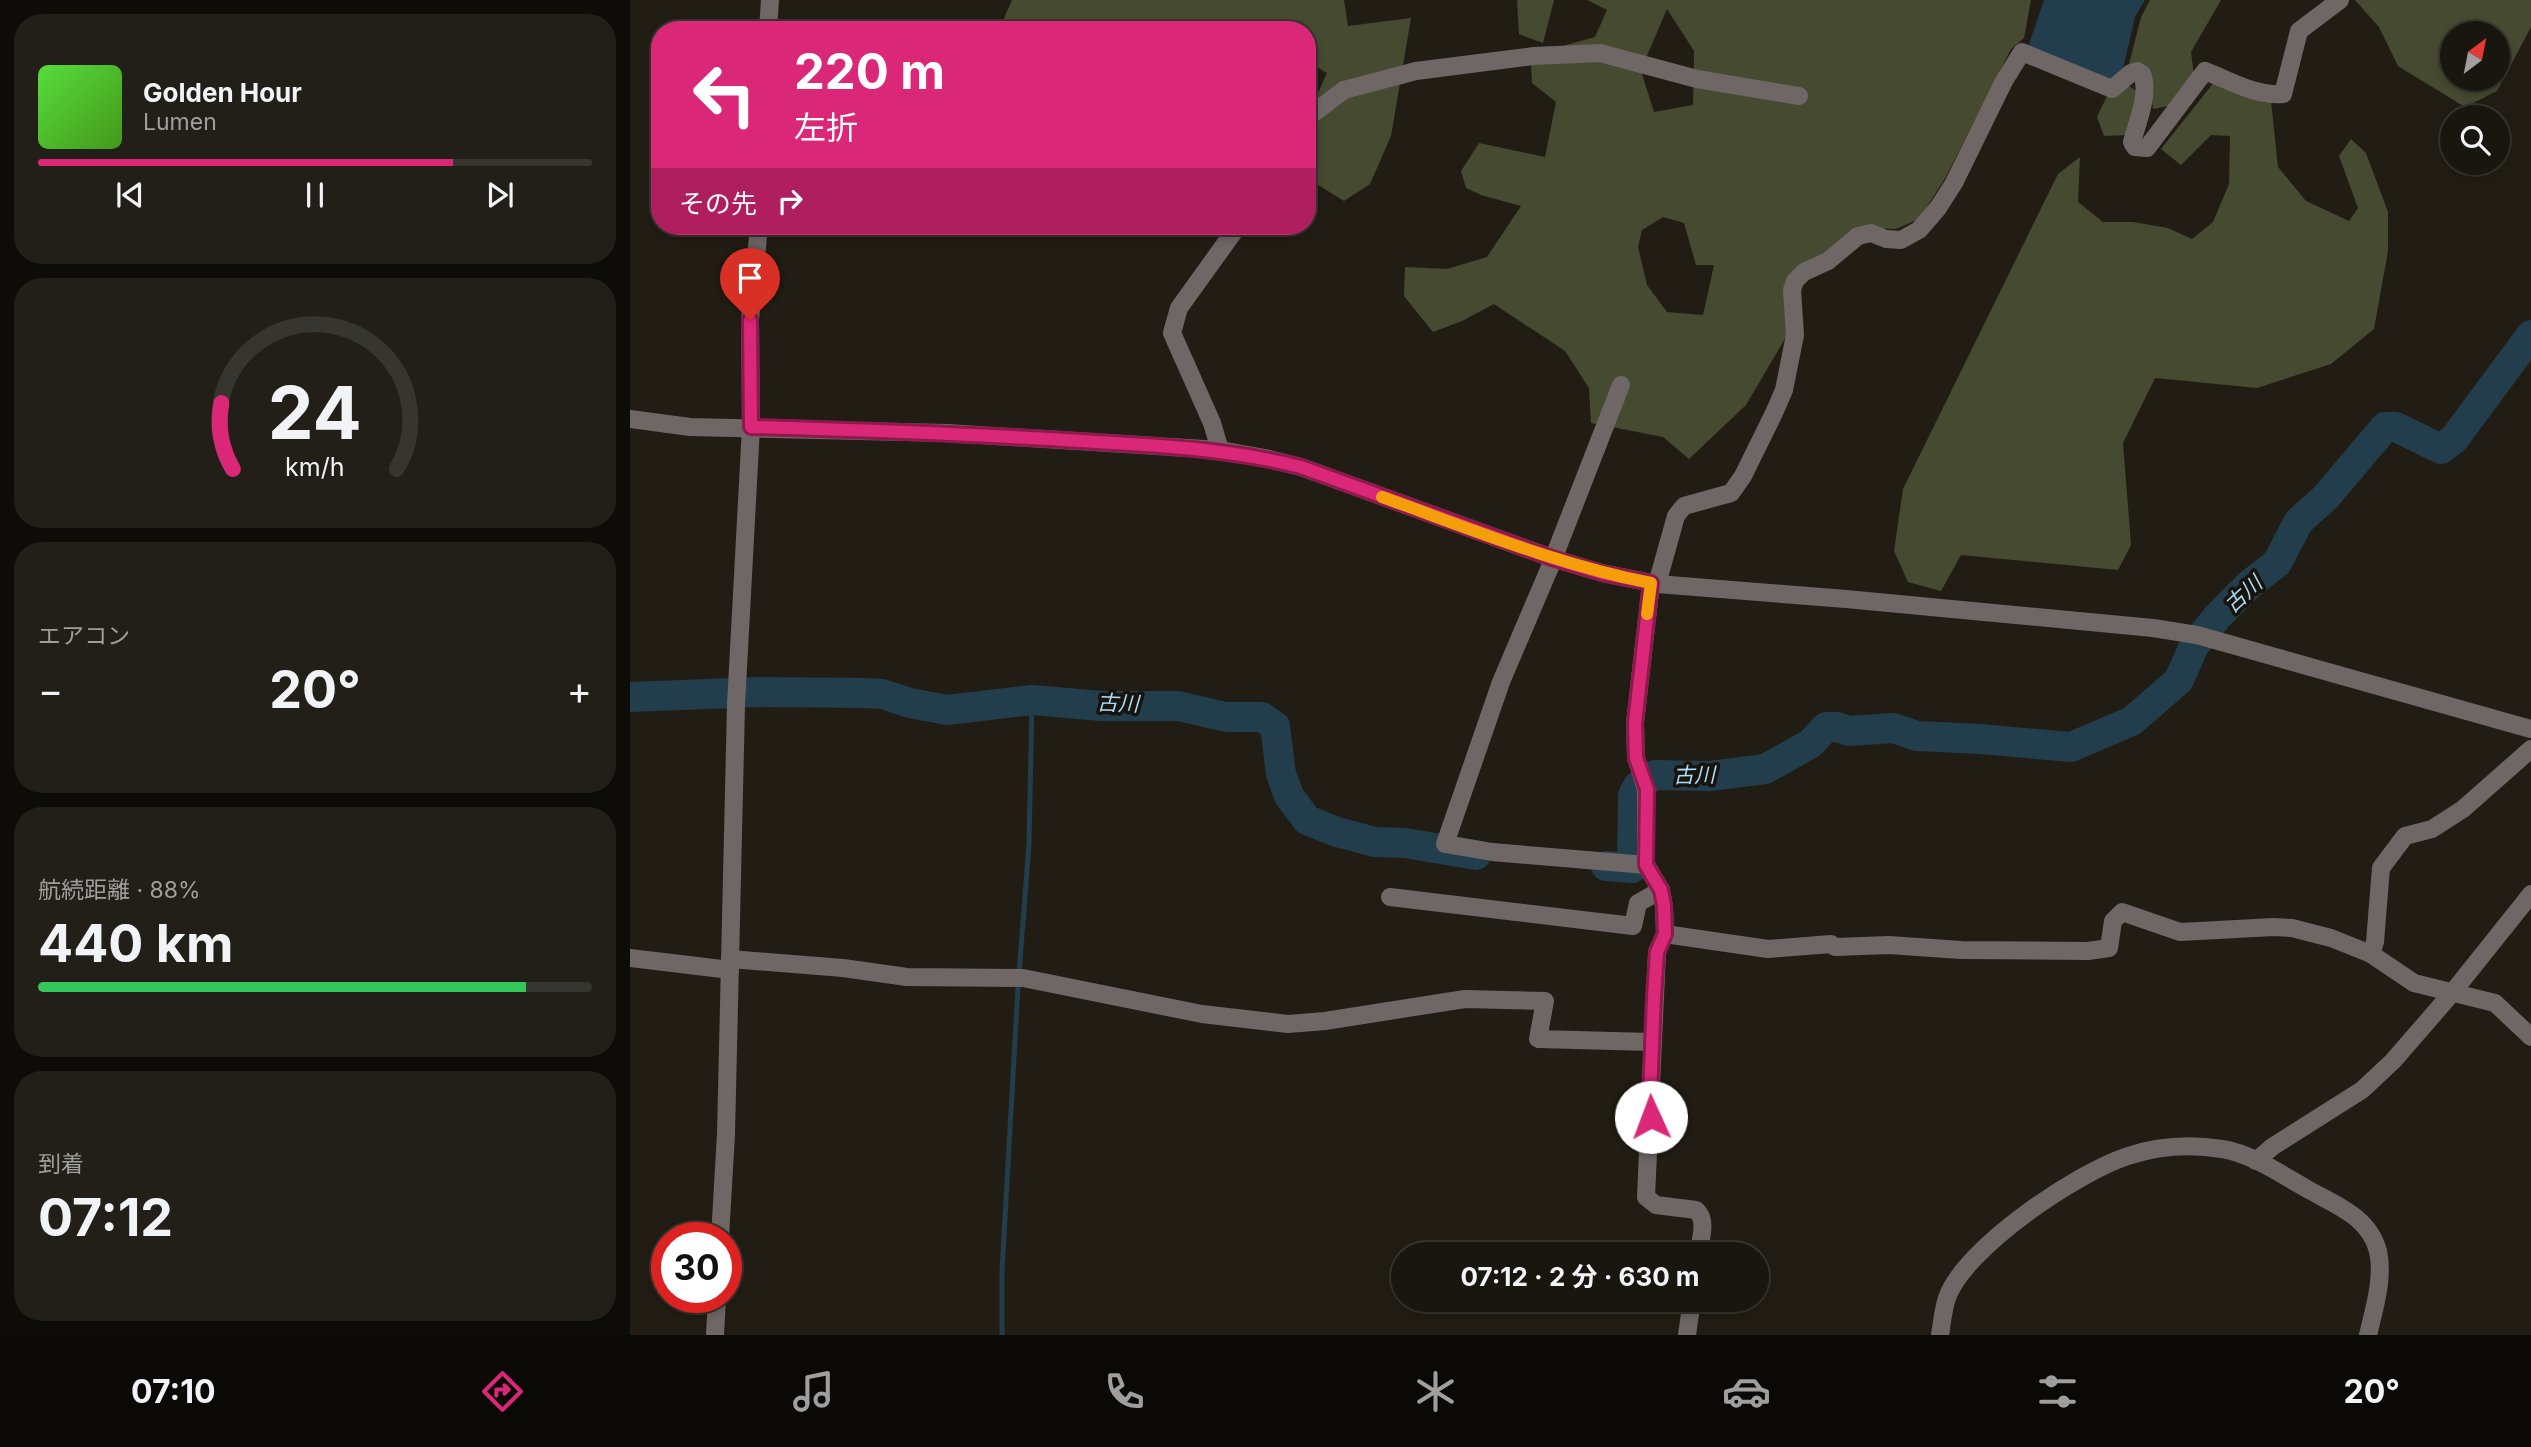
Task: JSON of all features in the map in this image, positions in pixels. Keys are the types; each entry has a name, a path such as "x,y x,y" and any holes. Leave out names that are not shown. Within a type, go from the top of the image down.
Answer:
{"street":[{"path":"769,21 770,0"},
{"path":"1636,864 1644,782 1636,758 1635,723 1654,584 1676,516 1685,506 1731,493 1743,476 1774,413 1784,390 1795,335 1792,290 1795,281 1804,272 1828,261 1858,236 1871,233 1886,239 1901,240 1919,230 1954,183 2004,81 2022,52 2112,89 2131,73 2137,71 2142,74 2144,95 2132,142 2135,147 2147,148 2205,71 2249,90 2267,95 2283,94 2299,31 2340,0"},
{"path":"1316,111 1344,90 1416,71 1534,56 1600,52 1697,79 1799,96"},
{"path":"721,1222 726,1134 736,705 751,427 750,320 758,235"},
{"path":"1220,450 1212,423 1172,333 1179,308 1232,235"},
{"path":"1621,385 1501,682 1444,844 1492,852 1636,864 1661,890 1665,934 1657,952 1646,1197 1657,1205 1696,1210 1701,1214 1703,1221 1700,1242"},
{"path":"630,419 690,427 947,433 1220,450 1301,467 1552,558 1602,573 1654,584 2153,628 2204,636 2531,729"},
{"path":"2371,954 2375,943 2381,868 2405,836 2432,829 2463,809 2531,749"},
{"path":"1390,897 1633,926 1638,903 1661,890"},
{"path":"2256,1161 2272,1147 2362,1090 2393,1061 2452,993 2531,894"},
{"path":"1665,934 1768,949 1831,944 1835,947 1889,945 1961,950 2088,951 2109,948 2113,921 2122,912 2180,932 2292,928 2330,938 2371,954 2414,983 2495,1003 2531,1037"},
{"path":"630,958 843,968 907,977 1023,978 1202,1014 1288,1024 1325,1021 1465,999 1545,1001 1538,1039 1651,1042"},
{"path":"1940,1335 1947,1298 1958,1279 1991,1243 2033,1209 2086,1175 2127,1156 2184,1146 2225,1149 2256,1161 2349,1212 2365,1225 2377,1250 2380,1266 2368,1335"},
{"path":"1687,1335 1690,1312"},
{"path":"715,1335 716,1313"}],"green space":[{"path":"1012,0 1344,0 1348,26 1411,18 1391,136 1370,184 1344,201 1316,184 1316,95 1327,73 1316,66 1316,21 1003,21"},
{"path":"1517,0 1554,0 1543,43 1519,34"},
{"path":"1587,0 2031,0 2024,38 2011,49 1946,177 1919,219 1896,229 1871,228 1789,284 1786,337 1746,405 1689,459 1663,437 1591,423 1589,388 1565,351 1494,304 1462,321 1433,332 1404,296 1405,267 1447,269 1487,257 1521,206 1466,188 1461,171 1479,143 1545,157 1556,102 1532,83 1531,63 1599,58 1641,71 1654,112 1693,105 1694,51 1667,9 1646,58 1564,49 1566,45 1595,37 1607,10","holes":["1663,217 1684,223 1696,265 1714,265 1703,315 1667,312 1647,285 1638,247 1642,230"]},
{"path":"2150,0 2221,0 2191,52 2194,76 2173,105 2153,109 2149,73 2128,68 2141,17"},
{"path":"2355,0 2531,0 2531,27 2510,67 2510,21 2440,21 2440,91 2497,91 2469,105 2462,105 2398,66 2379,27"},
{"path":"2215,81 2271,101 2278,167 2306,201 2349,221 2358,208 2339,156 2351,139 2366,153 2388,212 2388,251 2374,329 2331,364 2257,388 2155,378 2123,443 2131,545 2118,570 1961,555 1941,591 1908,582 1894,551 1903,489 2058,174 2080,157 2078,202 2103,222 2133,222 2168,228 2192,239 2213,222 2229,184 2230,136 2211,135 2181,165 2161,149"},
{"path":"2129,86 2138,92 2127,135 2104,136 2097,117 2107,96"}],"water":[{"path":"2044,0 2145,0 2135,17 2123,69 2110,80 2032,48 2029,44"}],"waterway":[{"name":"古川","path":"1606,866 1632,868 1633,795 1638,786 1654,775 1710,776 1765,769 1810,744 1826,727 1849,731 1893,728 1917,736 2071,747 2132,721 2179,680 2194,646 2217,617 2250,584 2277,563 2299,521 2325,498 2385,427 2396,427 2441,449 2454,439 2531,335"},
{"name":"古川","path":"630,697 758,692 864,693 882,694 947,710 1032,700 1102,706 1178,706 1226,717 1262,717 1275,726 1281,774 1289,796 1307,820 1337,832 1375,842 1405,843 1476,855"},
{"path":"1019,974 1029,844 1032,700"},
{"path":"1002,1335 1002,1271 1018,987"}],"slow traffic":[{"path":"1382,497 1552,558 1602,573 1651,583 1647,614"}],"route":[{"path":"750,320 751,427 947,433 1220,450 1301,467 1552,558 1602,573 1651,583 1635,723 1636,758 1647,789 1646,865 1661,890 1664,906 1665,934 1657,952 1651,1042 1651,1117"}]}
